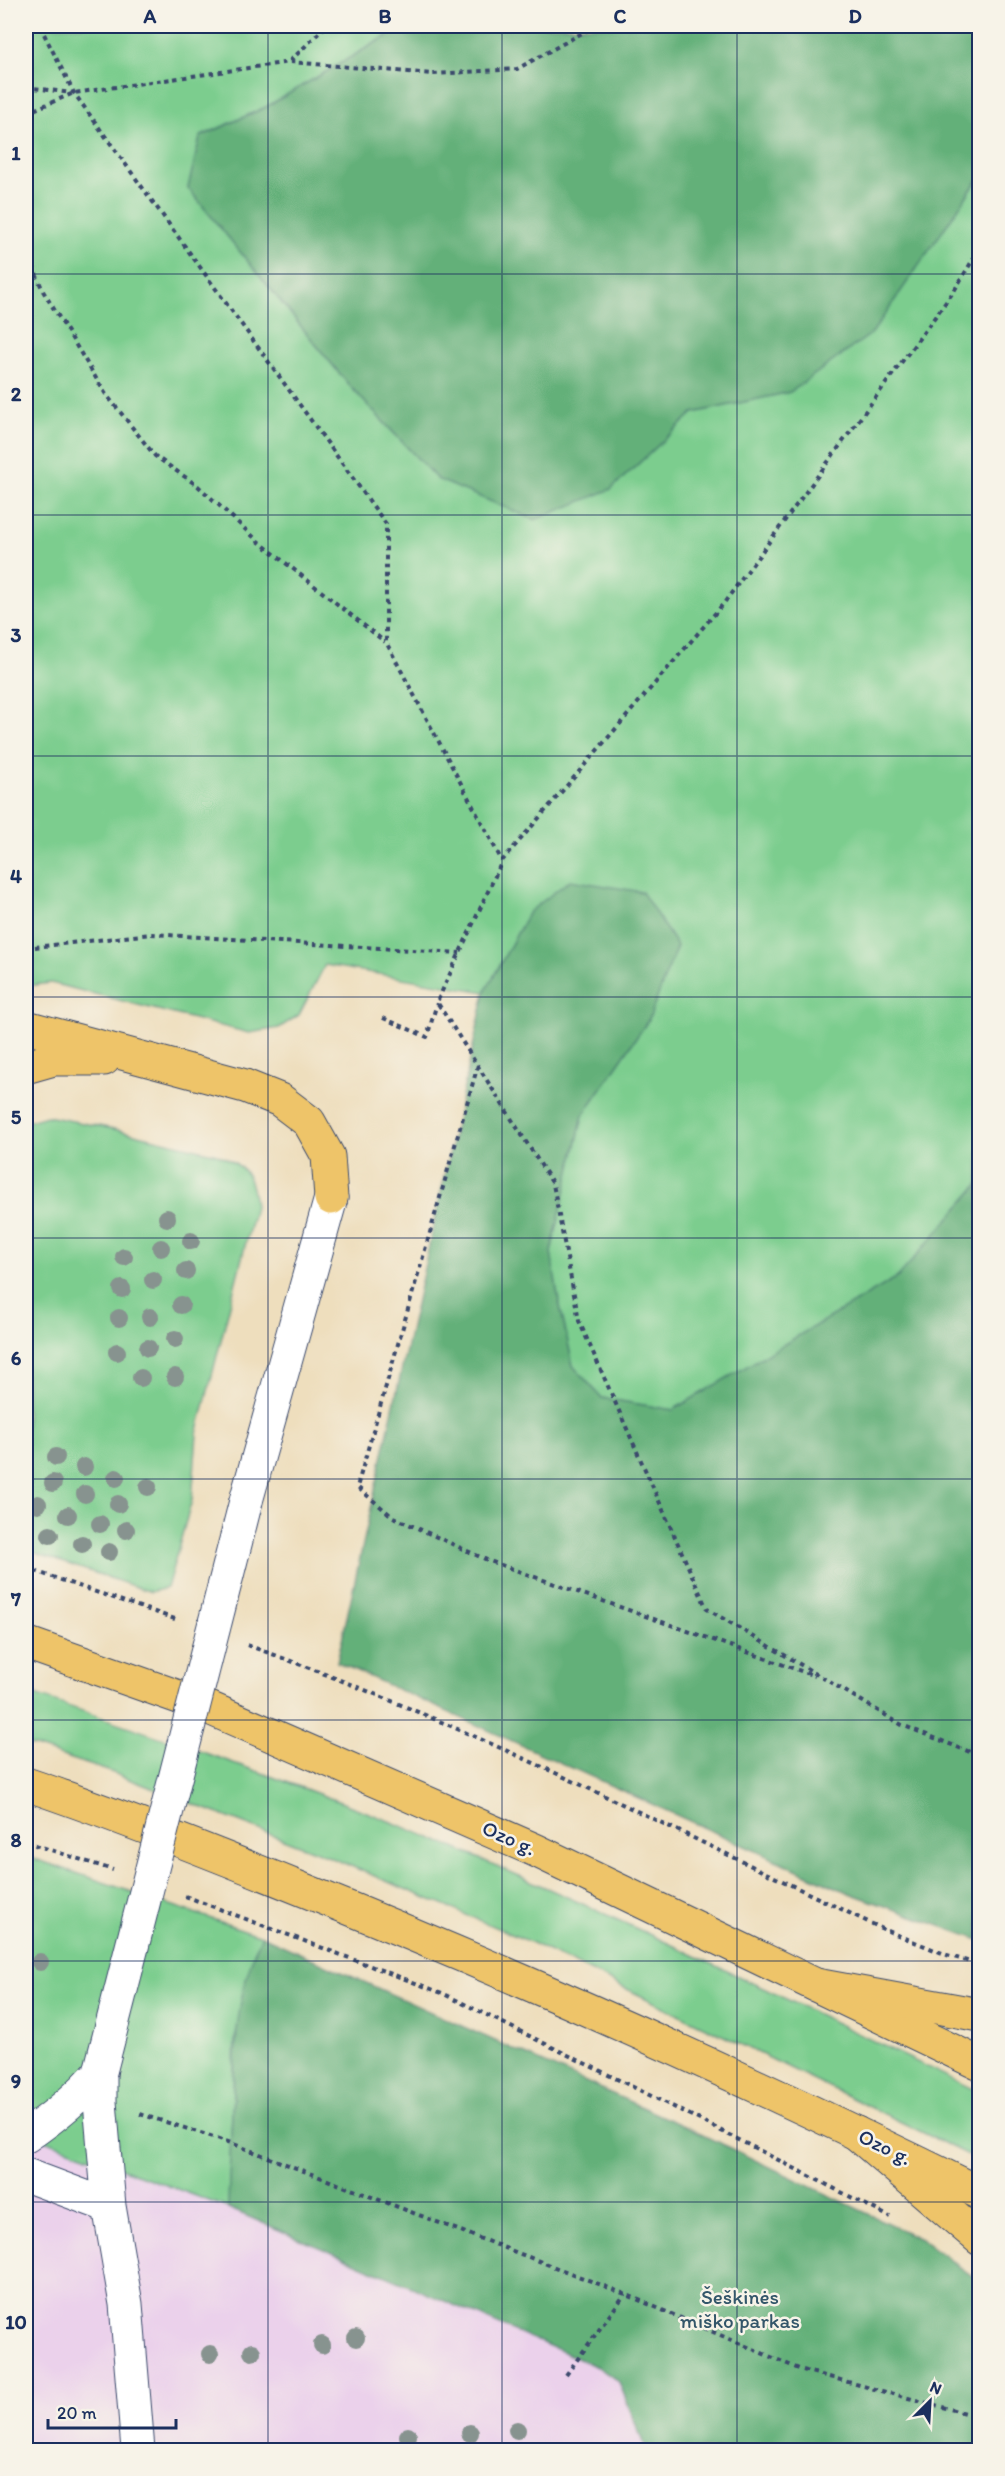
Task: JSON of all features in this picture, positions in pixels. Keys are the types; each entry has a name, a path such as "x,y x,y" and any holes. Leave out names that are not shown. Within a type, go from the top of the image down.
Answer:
{"main road":[{"path":"26,1027 245,1086 280,1100 309,1122 328,1156 331,1198"},
{"path":"26,1067 54,1059 142,1059"},
{"name":"Ozo g.","path":"26,1643 228,1717 535,1850 980,2064"},
{"name":"Ozo g.","path":"26,1784 114,1814 426,1939 856,2133 980,2193"},
{"path":"816,1985 980,2014"},
{"path":"856,2133 980,2239"}],"street":[{"path":"138,2451 126,2304 110,2205 100,2087 246,1501 331,1198"},
{"path":"26,2136 52,2119 80,2096 100,2087"},
{"path":"26,2175 110,2205"}],"path":[{"path":"40,26 74,93 386,524 386,642"},
{"path":"290,62 326,26"},
{"path":"26,113 74,93 290,62 433,74 517,69 595,26"},
{"path":"26,87 74,93"},
{"path":"383,1018 427,1037 437,1002 502,861 724,603 954,291 980,248"},
{"path":"26,249 43,291 105,393 154,456 198,486 258,541 386,642 502,861"},
{"path":"26,948 151,934 460,953"},
{"path":"437,1002 553,1184 579,1321 706,1609 902,1725 980,1756"},
{"path":"477,1065 357,1487 393,1517 487,1560 824,1680"},
{"path":"26,1568 183,1622"},
{"path":"238,1642 315,1669 447,1723 884,1929 947,1955 980,1965"},
{"path":"26,1842 119,1872"},
{"path":"175,1893 442,1993 891,2217"},
{"path":"100,2087 223,2140 625,2294 799,2369 980,2417"},
{"path":"566,2375 625,2294"}],"shaded area":[{"path":"26,2133 228,2208 598,2367 619,2382 646,2450 26,2450"}],"green space":[{"path":"26,26 404,26 266,107 201,136 188,188 349,385 437,479 611,489 693,413 790,392 872,333 979,178 979,1184 898,1277 673,1410 602,1398 573,1366 551,1252 583,1115 649,1019 529,912 485,992 325,965 299,1015 279,1028 249,1033 51,983 26,986"},
{"path":"404,26 979,26 979,178 872,333 790,392 693,413 611,489 535,520 437,479 349,385 188,188 200,137 266,107"},
{"path":"570,880 642,892 677,946 649,1019 583,1115 551,1252 573,1366 602,1398 673,1410 898,1277 979,1184 979,1940 849,1893 337,1662 485,992 529,912"},
{"path":"47,1116 114,1129 217,1154 241,1168 246,1173 252,1187 255,1207 197,1434 192,1500 167,1588 151,1592 26,1550 26,1122"},
{"path":"26,1692 287,1782 451,1847 679,1948 979,2092 979,2160 530,1942 332,1858 108,1771 26,1744"},
{"path":"26,1856 262,1936 254,1952 235,2038 228,2208 26,2133"},
{"name":"Šeškinės miško parkas","path":"262,1936 688,2128 921,2239 979,2281 979,2450 646,2450 619,2382 598,2367 228,2208 239,2015 247,1975"}]}
